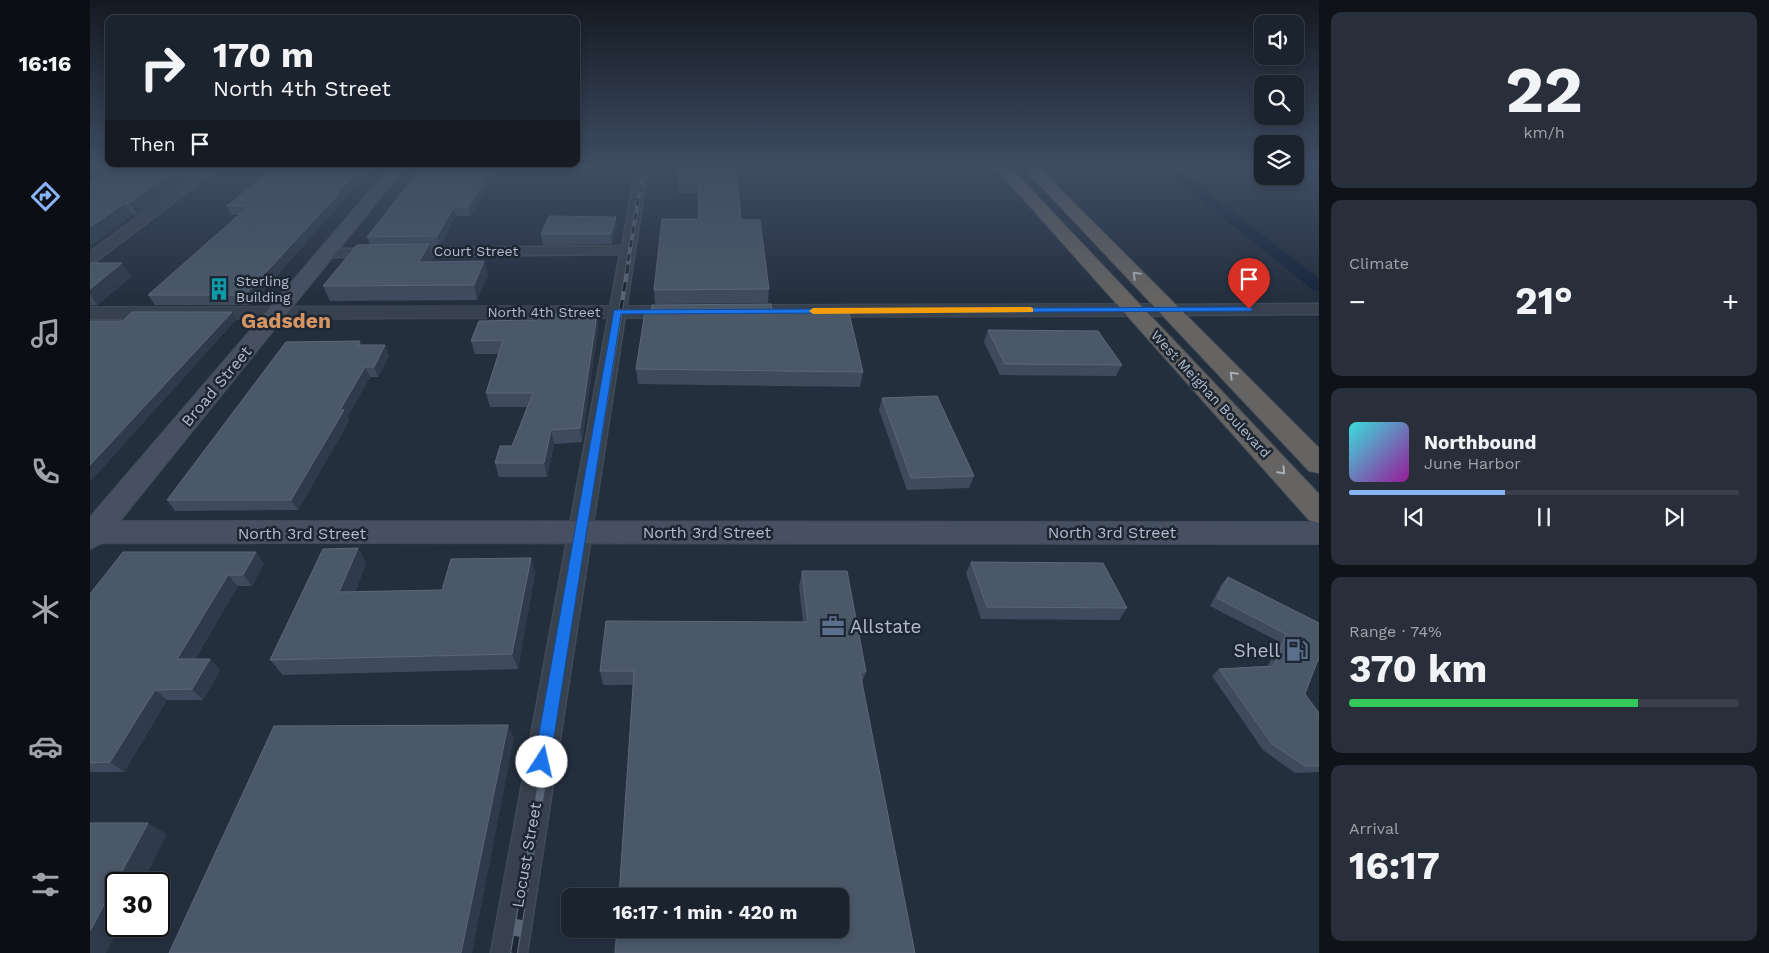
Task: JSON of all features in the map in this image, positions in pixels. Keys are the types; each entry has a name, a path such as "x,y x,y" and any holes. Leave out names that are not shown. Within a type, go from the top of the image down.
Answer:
{"highway":[{"name":"West Meighan Boulevard","path":"1042,210 1319,512"},
{"name":"West Meighan Boulevard","path":"1073,210 1319,464"}],"main road":[{"name":"Broad Street","path":"91,533 279,311 325,252 361,210"},
{"name":"North 3rd Street","path":"91,533 1319,533"}],"street":[{"path":"90,259 155,210"},
{"name":"Locust Street","path":"509,953 635,210"},
{"name":"Court Street","path":"325,252 628,250"},
{"name":"North 4th Street","path":"90,313 1319,309"}],"building":[{"path":"90,210 114,210 90,227"},
{"path":"244,210 323,210 245,295 148,295"},
{"path":"388,210 452,210 437,236 367,237"},
{"path":"698,210 740,210 741,220 760,220 769,289 654,290 662,219 698,219"},
{"path":"549,216 616,217 611,234 541,234"},
{"path":"429,244 419,262 484,261 474,285 323,286 357,245"},
{"path":"90,263 122,263 90,289"},
{"path":"771,304 772,312 849,313 863,372 636,369 645,311 651,311 652,305"},
{"path":"132,312 232,312 90,465 90,321 123,321"},
{"path":"538,314 597,314 580,428 551,430 544,463 495,463 500,446 512,446 533,393 486,393 503,340 471,341 479,321 537,320"},
{"path":"988,330 1098,331 1122,365 1005,364"},
{"path":"360,341 357,345 385,345 374,367 365,367 340,410 344,410 291,500 167,500 286,342"},
{"path":"937,396 974,476 911,478 882,398"},
{"path":"358,548 339,592 442,590 451,559 531,558 512,654 270,660 323,549"},
{"path":"123,552 256,552 243,575 228,575 177,659 210,659 192,689 155,690 110,762 90,763 90,594"},
{"path":"971,562 1103,563 1127,608 987,607"},
{"path":"802,571 847,571 866,672 860,672 915,953 615,953 616,938 849,938 849,888 620,888 634,671 600,671 606,621 808,622"},
{"path":"1228,577 1319,623 1319,657 1305,694 1319,713 1319,766 1305,766 1272,744 1219,669 1274,666 1286,634 1217,598"},
{"path":"508,725 461,953 169,953 274,726"},
{"path":"90,823 148,823 122,872 105,872 105,903 90,931"}],"waterway":[{"path":"1221,210 1319,286"}],"railway":[{"path":"628,261 637,210"},
{"path":"609,380 629,260"},
{"path":"584,529 609,378"},
{"path":"553,717 584,528"},
{"path":"514,953 553,716"}],"slow traffic":[{"path":"813,311 1030,310"}],"place":[{"name":"Sterling Building","path":"219,289"},
{"name":"Allstate","path":"833,626"},
{"name":"Shell","path":"1297,650"}],"district":[{"name":"Gadsden","path":"286,321"}],"route":[{"path":"542,762 617,312 1249,309"}]}
